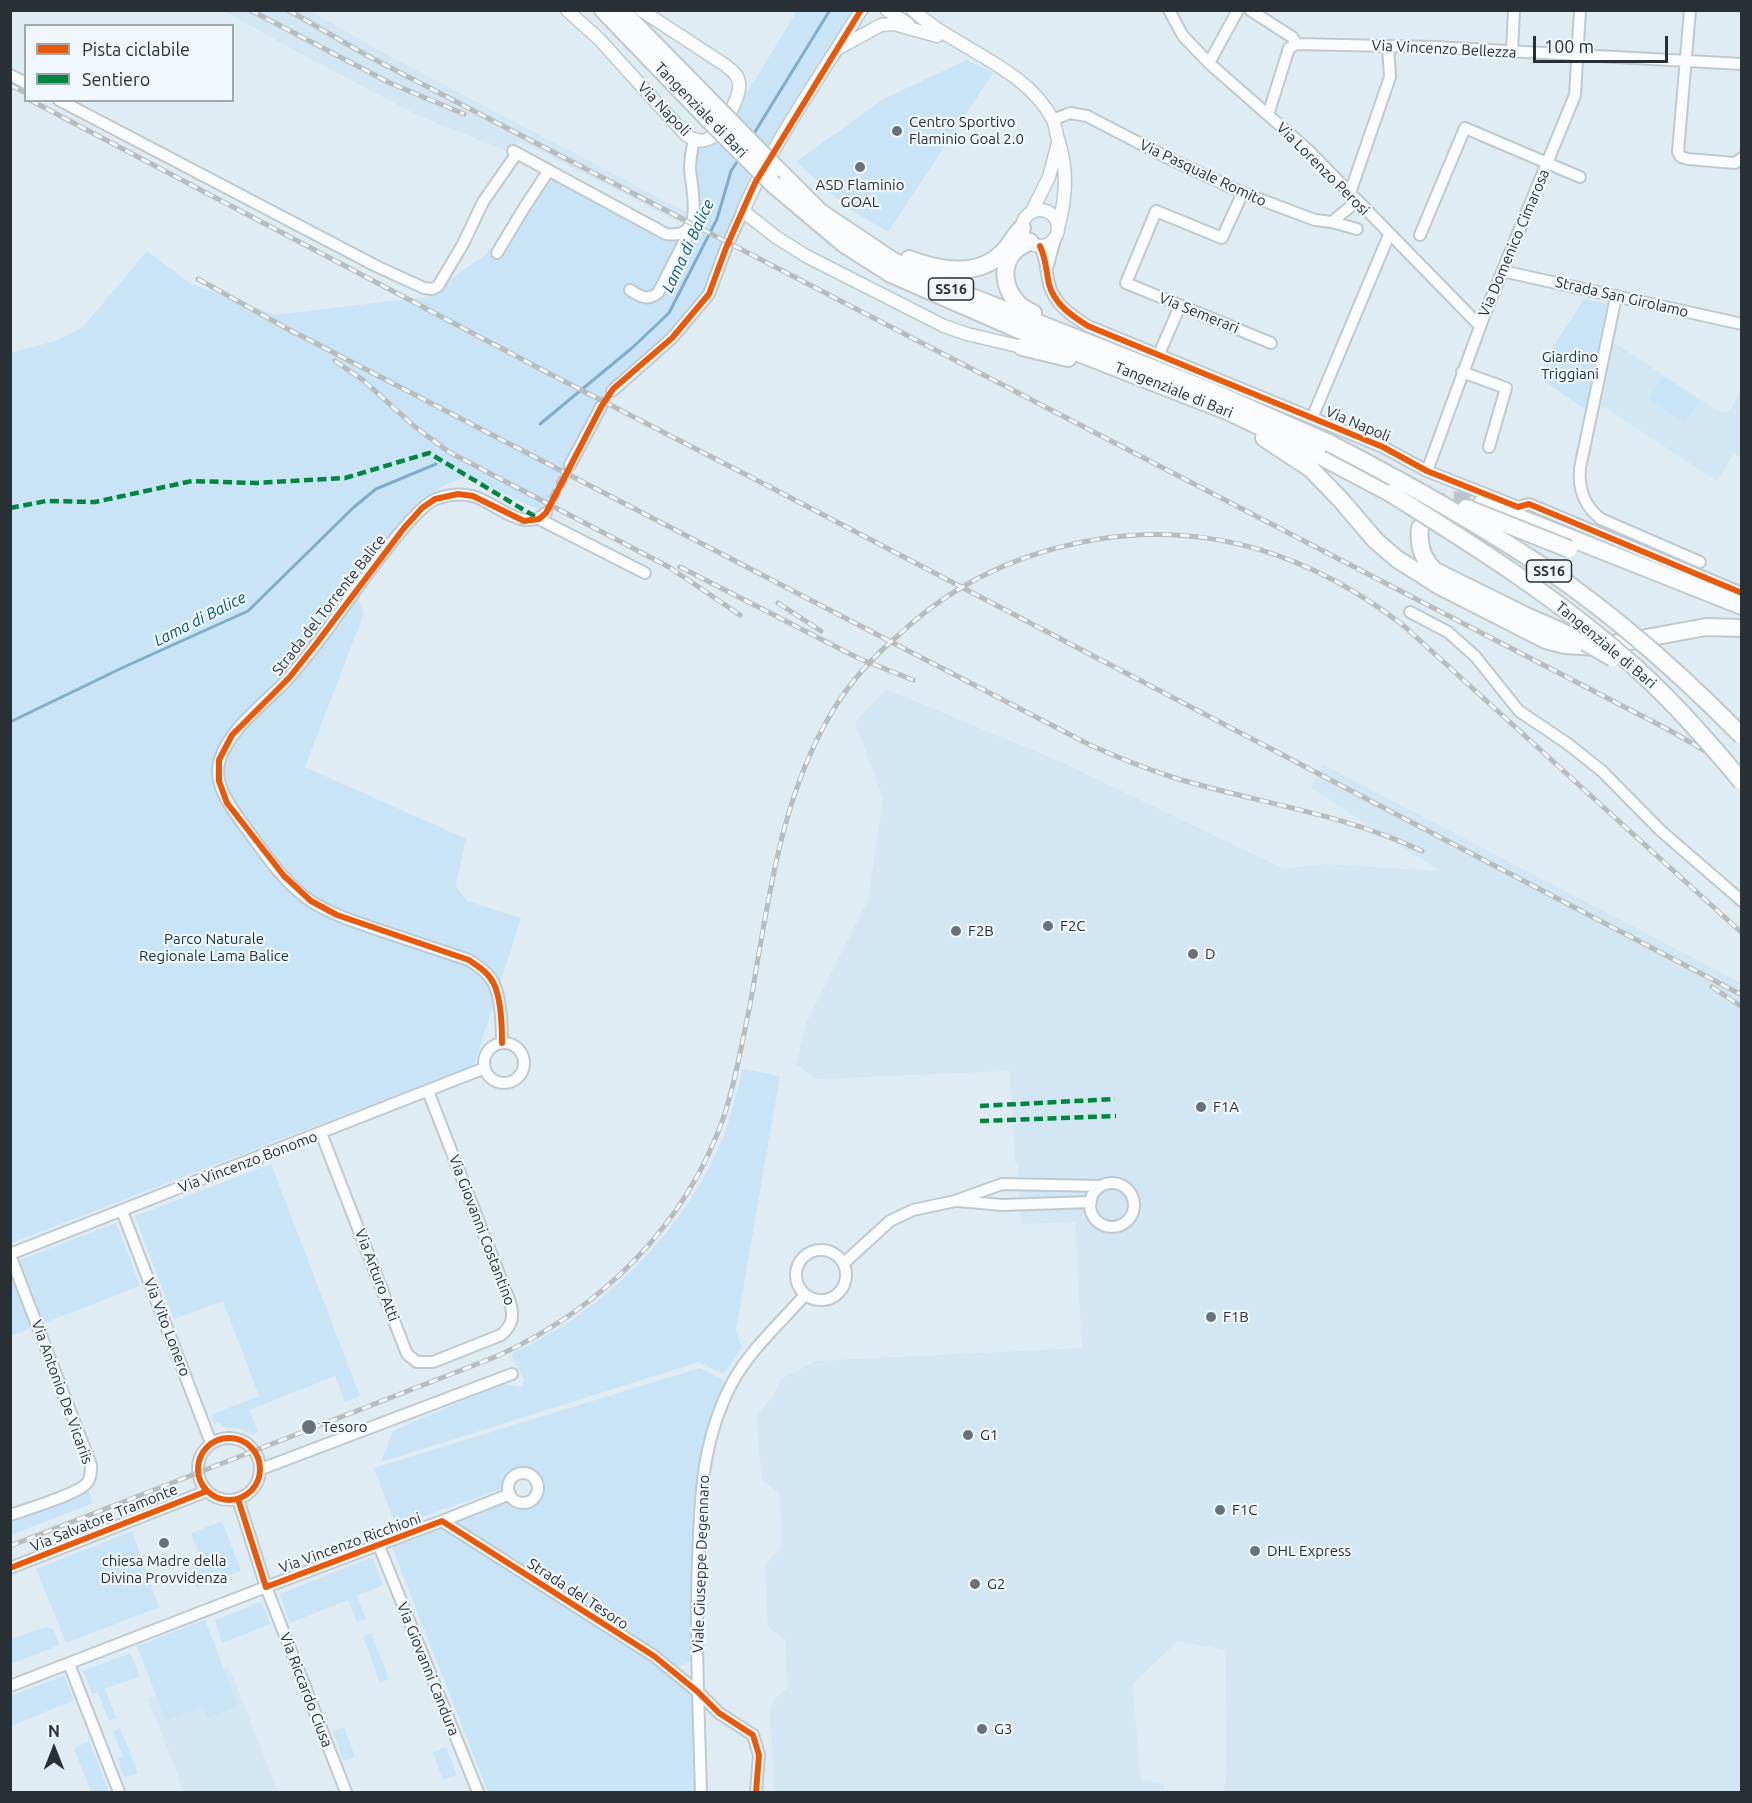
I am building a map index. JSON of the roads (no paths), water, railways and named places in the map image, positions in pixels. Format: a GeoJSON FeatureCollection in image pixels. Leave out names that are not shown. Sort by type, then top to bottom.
{"type":"FeatureCollection","features":[{"type":"Feature","properties":{"kind":"highway","name":"Tangenziale di Bari"},"geometry":{"type":"LineString","coordinates":[[603,10],[715,116],[776,168],[820,212],[893,261],[938,283],[1155,361],[1213,392],[1329,443],[1398,479],[1513,546],[1561,580],[1678,673],[1742,736]]}},
{"type":"Feature","properties":{"kind":"highway","name":"Tangenziale di Bari"},"geometry":{"type":"LineString","coordinates":[[621,10],[774,185],[825,229],[865,259],[914,285],[1017,329],[1227,411],[1301,446],[1390,493],[1545,594],[1587,626],[1669,699],[1742,782]]}},
{"type":"Feature","properties":{"kind":"highway"},"geometry":{"type":"LineString","coordinates":[[839,225],[874,239],[925,265],[949,269],[981,266],[1030,239]]}},
{"type":"Feature","properties":{"kind":"highway"},"geometry":{"type":"LineString","coordinates":[[1030,239],[1013,251],[1008,260],[1006,281],[1013,300],[1022,309],[1155,361]]}},
{"type":"Feature","properties":{"kind":"highway"},"geometry":{"type":"LineString","coordinates":[[1022,347],[1066,358],[1118,377],[1170,388]]}},
{"type":"Feature","properties":{"kind":"highway"},"geometry":{"type":"LineString","coordinates":[[1227,411],[1242,426],[1311,469],[1341,499],[1376,541],[1406,566],[1438,585],[1546,640],[1565,645],[1598,647],[1706,627],[1742,628]]}},
{"type":"Feature","properties":{"kind":"highway"},"geometry":{"type":"LineString","coordinates":[[1329,443],[1482,515],[1742,616]]}},
{"type":"Feature","properties":{"kind":"highway"},"geometry":{"type":"LineString","coordinates":[[1482,503],[1742,606]]}},
{"type":"Feature","properties":{"kind":"highway"},"geometry":{"type":"LineString","coordinates":[[1420,528],[1419,546],[1435,571],[1585,642],[1609,656],[1669,699]]}},
{"type":"Feature","properties":{"kind":"street","name":"Via Napoli"},"geometry":{"type":"LineString","coordinates":[[567,10],[599,39],[686,135],[694,140],[702,141],[710,138],[722,126],[738,92],[739,83],[736,74],[641,10]]}},
{"type":"Feature","properties":{"kind":"street"},"geometry":{"type":"LineString","coordinates":[[612,391],[672,338],[709,294],[726,248],[755,183],[861,10]]}},
{"type":"Feature","properties":{"kind":"street"},"geometry":{"type":"LineString","coordinates":[[887,10],[916,29]]}},
{"type":"Feature","properties":{"kind":"street"},"geometry":{"type":"LineString","coordinates":[[913,10],[953,41],[1014,76],[1030,91],[1053,120],[1063,154],[1066,175],[1064,205],[1047,268]]}},
{"type":"Feature","properties":{"kind":"street","name":"Via Lorenzo Perosi"},"geometry":{"type":"LineString","coordinates":[[1169,10],[1183,36],[1209,63],[1309,151],[1479,326]]}},
{"type":"Feature","properties":{"kind":"street"},"geometry":{"type":"LineString","coordinates":[[1209,63],[1238,10]]}},
{"type":"Feature","properties":{"kind":"street"},"geometry":{"type":"LineString","coordinates":[[1250,10],[1292,37],[1297,44],[1289,48],[1268,115]]}},
{"type":"Feature","properties":{"kind":"street"},"geometry":{"type":"LineString","coordinates":[[1512,52],[1514,10]]}},
{"type":"Feature","properties":{"kind":"street","name":"Via Domenico Cimarosa"},"geometry":{"type":"LineString","coordinates":[[1426,471],[1479,326],[1575,95],[1580,10]]}},
{"type":"Feature","properties":{"kind":"street"},"geometry":{"type":"LineString","coordinates":[[1690,10],[1678,152],[1681,157],[1735,163],[1742,158]]}},
{"type":"Feature","properties":{"kind":"street"},"geometry":{"type":"LineString","coordinates":[[838,48],[881,25],[894,24],[953,41]]}},
{"type":"Feature","properties":{"kind":"street","name":"Via Vincenzo Bellezza"},"geometry":{"type":"LineString","coordinates":[[1297,44],[1388,46],[1742,64]]}},
{"type":"Feature","properties":{"kind":"street"},"geometry":{"type":"LineString","coordinates":[[1332,222],[1353,197],[1390,76],[1388,46]]}},
{"type":"Feature","properties":{"kind":"street"},"geometry":{"type":"LineString","coordinates":[[10,75],[24,82]]}},
{"type":"Feature","properties":{"kind":"street"},"geometry":{"type":"LineString","coordinates":[[63,102],[376,266],[424,288],[432,289],[438,286],[463,244],[483,202],[515,152],[666,234],[675,235],[689,227],[695,209],[690,168],[694,140]]}},
{"type":"Feature","properties":{"kind":"street","name":"Via Pasquale Romito"},"geometry":{"type":"LineString","coordinates":[[1053,120],[1070,113],[1087,116],[1168,158],[1243,193],[1324,223],[1332,222],[1357,229]]}},
{"type":"Feature","properties":{"kind":"street"},"geometry":{"type":"LineString","coordinates":[[1420,235],[1465,128],[1580,177]]}},
{"type":"Feature","properties":{"kind":"street"},"geometry":{"type":"LineString","coordinates":[[1031,213],[1049,177],[1059,142]]}},
{"type":"Feature","properties":{"kind":"street"},"geometry":{"type":"LineString","coordinates":[[497,253],[549,170]]}},
{"type":"Feature","properties":{"kind":"street","name":"Via Semerari"},"geometry":{"type":"LineString","coordinates":[[1239,201],[1222,238],[1156,211],[1126,283],[1271,343]]}},
{"type":"Feature","properties":{"kind":"street"},"geometry":{"type":"LineString","coordinates":[[1041,210],[1051,214],[1055,218],[1057,234],[1045,245],[1030,239],[1026,217],[1041,210]]}},
{"type":"Feature","properties":{"kind":"street"},"geometry":{"type":"LineString","coordinates":[[743,211],[776,237],[806,255],[944,327],[1022,347]]}},
{"type":"Feature","properties":{"kind":"street"},"geometry":{"type":"LineString","coordinates":[[630,290],[643,298],[651,298],[658,293],[686,238],[683,232]]}},
{"type":"Feature","properties":{"kind":"street"},"geometry":{"type":"LineString","coordinates":[[1312,418],[1389,235]]}},
{"type":"Feature","properties":{"kind":"street","name":"Via Napoli"},"geometry":{"type":"LineString","coordinates":[[1030,239],[1044,256],[1049,286],[1058,301],[1071,315],[1155,361],[1312,418],[1383,447],[1426,471],[1518,507],[1529,504],[1742,593]]}},
{"type":"Feature","properties":{"kind":"street","name":"Strada San Girolamo"},"geometry":{"type":"LineString","coordinates":[[1503,271],[1742,324]]}},
{"type":"Feature","properties":{"kind":"street"},"geometry":{"type":"LineString","coordinates":[[1616,297],[1580,468],[1580,489],[1592,512],[1601,519],[1700,562]]}},
{"type":"Feature","properties":{"kind":"street"},"geometry":{"type":"LineString","coordinates":[[1155,361],[1180,306]]}},
{"type":"Feature","properties":{"kind":"street"},"geometry":{"type":"LineString","coordinates":[[1462,372],[1506,388],[1489,447]]}},
{"type":"Feature","properties":{"kind":"street"},"geometry":{"type":"LineString","coordinates":[[570,465],[601,407]]}},
{"type":"Feature","properties":{"kind":"street","name":"Strada del Torrente Balice"},"geometry":{"type":"LineString","coordinates":[[502,1043],[502,1022],[494,984],[483,970],[469,960],[337,915],[311,902],[284,876],[228,802],[219,781],[219,760],[232,735],[288,678],[404,528],[422,508],[435,499],[458,494],[473,496],[524,521],[542,516],[645,573]]}},
{"type":"Feature","properties":{"kind":"street"},"geometry":{"type":"LineString","coordinates":[[1410,612],[1448,632],[1475,656],[1519,711],[1568,744],[1602,771],[1660,830],[1742,901]]}},
{"type":"Feature","properties":{"kind":"street"},"geometry":{"type":"LineString","coordinates":[[502,1043],[516,1046],[524,1057],[523,1071],[513,1081],[493,1080],[485,1068],[484,1063],[488,1052],[492,1047],[502,1043]]}},
{"type":"Feature","properties":{"kind":"street","name":"Via Vincenzo Bonomo"},"geometry":{"type":"LineString","coordinates":[[10,1255],[485,1068]]}},
{"type":"Feature","properties":{"kind":"street","name":"Via Giovanni Costantino"},"geometry":{"type":"LineString","coordinates":[[428,1091],[513,1310],[513,1319],[507,1330],[501,1335],[470,1347]]}},
{"type":"Feature","properties":{"kind":"street","name":"Via Arturo Atti"},"geometry":{"type":"LineString","coordinates":[[321,1133],[407,1354],[417,1362],[425,1363],[470,1347]]}},
{"type":"Feature","properties":{"kind":"street"},"geometry":{"type":"LineString","coordinates":[[844,1263],[890,1221],[913,1210],[955,1201],[1002,1184],[1101,1186],[1113,1183],[1126,1187],[1134,1200],[1134,1207],[1131,1216],[1121,1224],[1109,1226],[1103,1224],[1092,1213],[1092,1195],[1101,1186]]}},
{"type":"Feature","properties":{"kind":"street"},"geometry":{"type":"LineString","coordinates":[[955,1201],[1002,1205],[1091,1202]]}},
{"type":"Feature","properties":{"kind":"street","name":"Via Vito Lonero"},"geometry":{"type":"LineString","coordinates":[[122,1211],[211,1443]]}},
{"type":"Feature","properties":{"kind":"street"},"geometry":{"type":"LineString","coordinates":[[824,1250],[832,1252],[844,1263],[847,1277],[842,1290],[832,1299],[818,1301],[805,1295],[800,1289],[795,1274],[801,1259],[807,1254],[824,1250]]}},
{"type":"Feature","properties":{"kind":"street","name":"Via Antonio De Vicariis"},"geometry":{"type":"LineString","coordinates":[[10,1255],[91,1465],[89,1480],[84,1486],[10,1515]]}},
{"type":"Feature","properties":{"kind":"street","name":"Viale Giuseppe Degennaro"},"geometry":{"type":"LineString","coordinates":[[701,1792],[697,1590],[702,1473],[713,1430],[732,1383],[747,1360],[805,1295]]}},
{"type":"Feature","properties":{"kind":"street"},"geometry":{"type":"LineString","coordinates":[[261,1469],[512,1374]]}},
{"type":"Feature","properties":{"kind":"street"},"geometry":{"type":"LineString","coordinates":[[221,1439],[240,1440],[255,1451],[261,1469],[254,1488],[247,1495],[238,1499],[221,1499],[207,1491],[198,1474],[201,1457],[211,1443],[221,1439]]}},
{"type":"Feature","properties":{"kind":"street","name":"Via Salvatore Tramonte"},"geometry":{"type":"LineString","coordinates":[[10,1568],[207,1491]]}},
{"type":"Feature","properties":{"kind":"street","name":"Via Vincenzo Ricchioni"},"geometry":{"type":"LineString","coordinates":[[10,1686],[510,1494]]}},
{"type":"Feature","properties":{"kind":"street","name":"Via Riccardo Ciusa"},"geometry":{"type":"LineString","coordinates":[[238,1499],[266,1587],[346,1792]]}},
{"type":"Feature","properties":{"kind":"street","name":"Strada del Tesoro"},"geometry":{"type":"LineString","coordinates":[[442,1521],[654,1656],[698,1692],[719,1713],[753,1735],[759,1755],[756,1792]]}},
{"type":"Feature","properties":{"kind":"street","name":"Via Giovanni Candura"},"geometry":{"type":"LineString","coordinates":[[379,1546],[478,1792]]}},
{"type":"Feature","properties":{"kind":"street"},"geometry":{"type":"LineString","coordinates":[[69,1664],[119,1792]]}},
{"type":"Feature","properties":{"kind":"waterway","name":"Lama di Balice"},"geometry":{"type":"LineString","coordinates":[[753,135],[830,10]]}},
{"type":"Feature","properties":{"kind":"waterway","name":"Lama di Balice"},"geometry":{"type":"LineString","coordinates":[[540,424],[632,348],[669,313],[717,219],[731,171],[739,159]]}},
{"type":"Feature","properties":{"kind":"waterway","name":"Lama di Balice"},"geometry":{"type":"LineString","coordinates":[[10,722],[248,611],[354,507],[376,489],[436,464]]}},
{"type":"Feature","properties":{"kind":"tunnel"},"geometry":{"type":"LineString","coordinates":[[601,407],[612,391]]}},
{"type":"Feature","properties":{"kind":"tunnel"},"geometry":{"type":"LineString","coordinates":[[546,513],[570,465]]}},
{"type":"Feature","properties":{"kind":"tunnel"},"geometry":{"type":"LineString","coordinates":[[1420,528],[1424,517],[1436,504],[1452,499],[1482,503]]}},
{"type":"Feature","properties":{"kind":"railway"},"geometry":{"type":"LineString","coordinates":[[250,10],[390,83],[464,114]]}},
{"type":"Feature","properties":{"kind":"railway"},"geometry":{"type":"LineString","coordinates":[[288,10],[366,55],[1669,730],[1742,772]]}},
{"type":"Feature","properties":{"kind":"railway"},"geometry":{"type":"LineString","coordinates":[[10,85],[24,92]]}},
{"type":"Feature","properties":{"kind":"railway"},"geometry":{"type":"LineString","coordinates":[[34,102],[554,376],[1742,995]]}},
{"type":"Feature","properties":{"kind":"railway"},"geometry":{"type":"LineString","coordinates":[[198,279],[295,333]]}},
{"type":"Feature","properties":{"kind":"railway"},"geometry":{"type":"LineString","coordinates":[[290,330],[1090,745],[1172,777],[1361,827],[1422,851]]}},
{"type":"Feature","properties":{"kind":"railway"},"geometry":{"type":"LineString","coordinates":[[335,361],[363,380],[414,426],[449,452],[669,567],[740,615]]}},
{"type":"Feature","properties":{"kind":"railway"},"geometry":{"type":"LineString","coordinates":[[10,1546],[495,1357],[533,1338],[570,1315],[604,1289],[635,1260],[663,1228],[687,1193],[708,1156],[724,1116],[750,1005],[778,854],[799,781],[832,712],[873,659],[923,614],[969,583],[1019,560],[1045,551],[1099,539],[1141,535],[1182,535],[1222,540],[1260,550],[1298,563],[1335,581],[1404,626],[1742,933]]}},
{"type":"Feature","properties":{"kind":"railway"},"geometry":{"type":"LineString","coordinates":[[680,567],[858,658],[913,680]]}},
{"type":"Feature","properties":{"kind":"railway"},"geometry":{"type":"LineString","coordinates":[[778,603],[821,631]]}},
{"type":"Feature","properties":{"kind":"railway"},"geometry":{"type":"LineString","coordinates":[[1712,987],[1742,1007]]}},
{"type":"Feature","properties":{"kind":"place","name":"Centro Sportivo Flaminio Goal 2.0"},"geometry":{"type":"Point","coordinates":[897,131]}},
{"type":"Feature","properties":{"kind":"place","name":"ASD Flaminio GOAL"},"geometry":{"type":"Point","coordinates":[860,167]}},
{"type":"Feature","properties":{"kind":"place","name":"F2C"},"geometry":{"type":"Point","coordinates":[1048,926]}},
{"type":"Feature","properties":{"kind":"place","name":"F2B"},"geometry":{"type":"Point","coordinates":[956,931]}},
{"type":"Feature","properties":{"kind":"place","name":"D"},"geometry":{"type":"Point","coordinates":[1193,954]}},
{"type":"Feature","properties":{"kind":"place","name":"F1A"},"geometry":{"type":"Point","coordinates":[1201,1107]}},
{"type":"Feature","properties":{"kind":"place","name":"F1B"},"geometry":{"type":"Point","coordinates":[1211,1317]}},
{"type":"Feature","properties":{"kind":"place","name":"Tesoro"},"geometry":{"type":"Point","coordinates":[309,1427]}},
{"type":"Feature","properties":{"kind":"place","name":"G1"},"geometry":{"type":"Point","coordinates":[968,1435]}},
{"type":"Feature","properties":{"kind":"place","name":"F1C"},"geometry":{"type":"Point","coordinates":[1220,1510]}},
{"type":"Feature","properties":{"kind":"place","name":"chiesa Madre della Divina Provvidenza"},"geometry":{"type":"Point","coordinates":[164,1543]}},
{"type":"Feature","properties":{"kind":"place","name":"DHL Express"},"geometry":{"type":"Point","coordinates":[1255,1551]}},
{"type":"Feature","properties":{"kind":"place","name":"G2"},"geometry":{"type":"Point","coordinates":[975,1584]}},
{"type":"Feature","properties":{"kind":"place","name":"G3"},"geometry":{"type":"Point","coordinates":[982,1729]}},
{"type":"Feature","properties":{"kind":"park label","name":"Giardino Triggiani"},"geometry":{"type":"Point","coordinates":[1570,366]}},
{"type":"Feature","properties":{"kind":"park label","name":"Parco Naturale Regionale Lama Balice"},"geometry":{"type":"Point","coordinates":[214,948]}}]}
